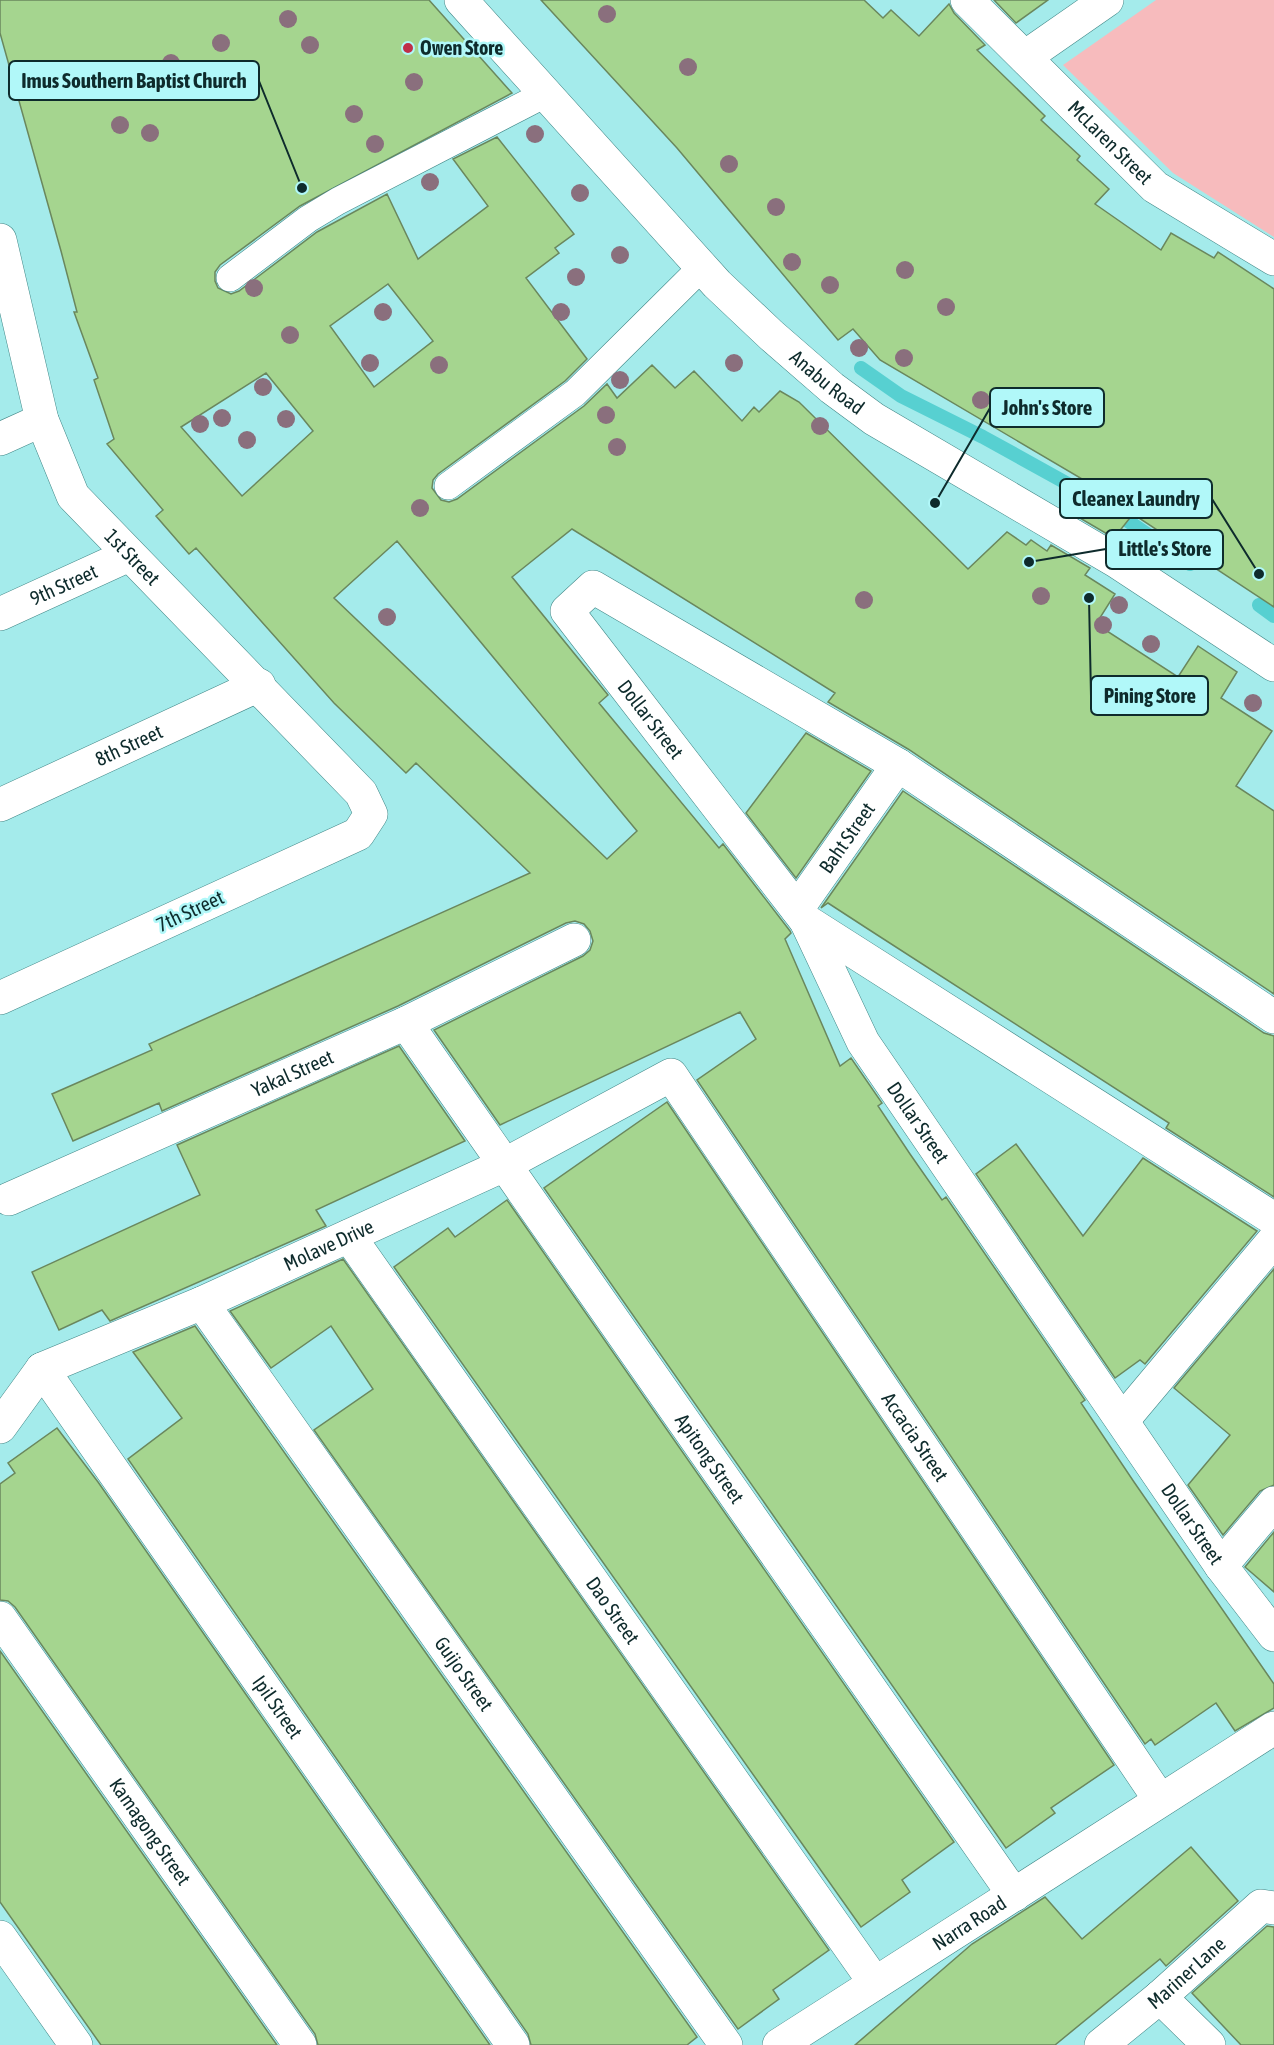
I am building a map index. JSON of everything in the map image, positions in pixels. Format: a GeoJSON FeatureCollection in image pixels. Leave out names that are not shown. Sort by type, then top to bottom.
{"type":"FeatureCollection","features":[{"type":"Feature","properties":{"kind":"street","name":"Anabu Road"},"geometry":{"type":"LineString","coordinates":[[461,0],[702,267],[771,336],[871,416],[1116,561],[1274,665]]}},
{"type":"Feature","properties":{"kind":"street","name":"McLaren Street"},"geometry":{"type":"LineString","coordinates":[[967,0],[1155,187],[1274,259]]}},
{"type":"Feature","properties":{"kind":"street"},"geometry":{"type":"LineString","coordinates":[[1025,57],[1107,0]]}},
{"type":"Feature","properties":{"kind":"street","name":"1st Street"},"geometry":{"type":"LineString","coordinates":[[1,246],[42,420],[73,496],[259,685],[361,793],[371,814]]}},
{"type":"Feature","properties":{"kind":"street"},"geometry":{"type":"LineString","coordinates":[[0,439],[42,420]]}},
{"type":"Feature","properties":{"kind":"street","name":"9th Street"},"geometry":{"type":"LineString","coordinates":[[0,614],[129,555]]}},
{"type":"Feature","properties":{"kind":"street","name":"Dollar Street"},"geometry":{"type":"LineString","coordinates":[[898,765],[593,588],[567,611],[802,915],[863,1042],[1221,1566],[1274,1635]]}},
{"type":"Feature","properties":{"kind":"street","name":"8th Street"},"geometry":{"type":"LineString","coordinates":[[0,805],[259,685]]}},
{"type":"Feature","properties":{"kind":"street"},"geometry":{"type":"LineString","coordinates":[[898,765],[1274,1017]]}},
{"type":"Feature","properties":{"kind":"street","name":"Baht Street"},"geometry":{"type":"LineString","coordinates":[[802,915],[898,765]]}},
{"type":"Feature","properties":{"kind":"street","name":"7th Street"},"geometry":{"type":"LineString","coordinates":[[0,998],[358,834],[371,814]]}},
{"type":"Feature","properties":{"kind":"street"},"geometry":{"type":"LineString","coordinates":[[802,915],[1274,1219]]}},
{"type":"Feature","properties":{"kind":"street","name":"Yakal Street"},"geometry":{"type":"LineString","coordinates":[[9,1198],[406,1023],[574,940]]}},
{"type":"Feature","properties":{"kind":"street","name":"Apitong Street"},"geometry":{"type":"LineString","coordinates":[[406,1023],[1014,1895]]}},
{"type":"Feature","properties":{"kind":"street","name":"Molave Drive"},"geometry":{"type":"LineString","coordinates":[[42,1369],[202,1303],[504,1165],[671,1075]]}},
{"type":"Feature","properties":{"kind":"street","name":"Accacia Street"},"geometry":{"type":"LineString","coordinates":[[671,1075],[1160,1800]]}},
{"type":"Feature","properties":{"kind":"street","name":"Dao Street"},"geometry":{"type":"LineString","coordinates":[[349,1236],[875,1983]]}},
{"type":"Feature","properties":{"kind":"street"},"geometry":{"type":"LineString","coordinates":[[1123,1420],[1274,1240]]}},
{"type":"Feature","properties":{"kind":"street","name":"Guijo Street"},"geometry":{"type":"LineString","coordinates":[[202,1303],[726,2045]]}},
{"type":"Feature","properties":{"kind":"street"},"geometry":{"type":"LineString","coordinates":[[0,1426],[42,1369]]}},
{"type":"Feature","properties":{"kind":"street","name":"Ipil Street"},"geometry":{"type":"LineString","coordinates":[[42,1369],[513,2045]]}},
{"type":"Feature","properties":{"kind":"street"},"geometry":{"type":"LineString","coordinates":[[1221,1566],[1274,1503]]}},
{"type":"Feature","properties":{"kind":"street","name":"Kamagong Street"},"geometry":{"type":"LineString","coordinates":[[0,1618],[300,2045]]}},
{"type":"Feature","properties":{"kind":"street","name":"Narra Road"},"geometry":{"type":"LineString","coordinates":[[779,2045],[1274,1728]]}},
{"type":"Feature","properties":{"kind":"street","name":"Mariner Lane"},"geometry":{"type":"LineString","coordinates":[[1101,2045],[1160,1997],[1261,1906],[1274,1908]]}},
{"type":"Feature","properties":{"kind":"street"},"geometry":{"type":"LineString","coordinates":[[0,1937],[76,2045]]}},
{"type":"Feature","properties":{"kind":"street"},"geometry":{"type":"LineString","coordinates":[[1160,1997],[1209,2045]]}},
{"type":"Feature","properties":{"kind":"lane"},"geometry":{"type":"LineString","coordinates":[[230,278],[308,219],[338,201],[547,93]]}},
{"type":"Feature","properties":{"kind":"lane"},"geometry":{"type":"LineString","coordinates":[[448,486],[575,393],[702,267]]}},
{"type":"Feature","properties":{"kind":"shaded area"},"geometry":{"type":"Polygon","coordinates":[[[1156,0],[1274,0],[1274,237],[1173,173],[1063,65],[1156,0]]]}},
{"type":"Feature","properties":{"kind":"building"},"geometry":{"type":"Polygon","coordinates":[[[0,0],[429,0],[512,93],[300,206],[220,265],[215,272],[215,281],[218,288],[231,294],[239,291],[317,232],[387,194],[418,259],[488,206],[453,159],[497,137],[574,234],[555,248],[559,253],[526,278],[587,359],[565,381],[438,474],[433,480],[432,488],[441,500],[449,502],[457,499],[584,406],[607,384],[617,398],[652,365],[675,388],[694,371],[742,421],[754,407],[759,412],[780,391],[799,402],[968,569],[1007,532],[1026,545],[1031,540],[1047,551],[1051,545],[1090,568],[1085,575],[1115,594],[1096,624],[1178,677],[1198,646],[1237,672],[1221,698],[1272,731],[1236,786],[1274,811],[1274,994],[908,749],[828,702],[835,693],[572,529],[512,577],[608,695],[599,703],[719,848],[723,844],[790,931],[791,933],[785,939],[840,1066],[851,1058],[882,1103],[878,1106],[910,1154],[942,1200],[946,1197],[1085,1400],[1081,1403],[1274,1684],[1274,1708],[1235,1731],[1216,1703],[1155,1745],[1151,1739],[1145,1744],[697,1080],[756,1039],[740,1012],[500,1125],[434,1030],[583,956],[590,950],[593,941],[590,931],[584,924],[575,921],[566,923],[398,1006],[162,1111],[159,1103],[73,1141],[52,1094],[152,1050],[149,1044],[530,873],[416,763],[406,773],[334,703],[196,548],[189,554],[156,516],[163,510],[107,444],[114,439],[94,380],[98,378],[74,312],[77,312],[61,251],[0,33],[0,0]],[[388,284],[330,326],[374,387],[433,341],[388,284]],[[266,373],[181,427],[242,496],[313,431],[266,373]],[[397,541],[334,598],[607,859],[637,831],[397,541]]]}},
{"type":"Feature","properties":{"kind":"building"},"geometry":{"type":"Polygon","coordinates":[[[541,0],[864,0],[883,18],[891,10],[919,36],[949,4],[954,13],[985,45],[977,50],[1045,116],[1041,120],[1080,156],[1077,160],[1109,189],[1095,204],[1161,250],[1171,233],[1214,258],[1218,252],[1274,289],[1274,607],[1133,514],[1114,538],[1073,514],[1094,486],[880,360],[853,329],[838,340],[677,148],[541,0]]]}},
{"type":"Feature","properties":{"kind":"building"},"geometry":{"type":"Polygon","coordinates":[[[994,0],[1048,0],[1016,23],[994,0]]]}},
{"type":"Feature","properties":{"kind":"building"},"geometry":{"type":"Polygon","coordinates":[[[806,733],[871,771],[796,878],[746,813],[806,733]]]}},
{"type":"Feature","properties":{"kind":"building"},"geometry":{"type":"Polygon","coordinates":[[[903,791],[1264,1033],[1274,1036],[1274,1197],[1166,1128],[1169,1123],[828,903],[821,908],[903,791]]]}},
{"type":"Feature","properties":{"kind":"building"},"geometry":{"type":"Polygon","coordinates":[[[399,1046],[465,1141],[316,1210],[326,1226],[110,1321],[102,1310],[59,1330],[32,1272],[200,1195],[177,1145],[399,1046]]]}},
{"type":"Feature","properties":{"kind":"building"},"geometry":{"type":"Polygon","coordinates":[[[667,1102],[1114,1765],[1051,1808],[1055,1813],[1006,1848],[544,1188],[667,1102]]]}},
{"type":"Feature","properties":{"kind":"building"},"geometry":{"type":"Polygon","coordinates":[[[1016,1144],[1083,1236],[1143,1158],[1257,1231],[1145,1364],[1140,1360],[1115,1378],[976,1174],[1016,1144]]]}},
{"type":"Feature","properties":{"kind":"building"},"geometry":{"type":"Polygon","coordinates":[[[507,1200],[954,1842],[902,1880],[910,1892],[861,1927],[394,1267],[448,1228],[455,1237],[507,1200]]]}},
{"type":"Feature","properties":{"kind":"building"},"geometry":{"type":"Polygon","coordinates":[[[343,1259],[829,1950],[773,1990],[779,1999],[738,2029],[314,1430],[373,1389],[331,1326],[271,1368],[230,1311],[343,1259]]]}},
{"type":"Feature","properties":{"kind":"building"},"geometry":{"type":"Polygon","coordinates":[[[1274,1269],[1274,1485],[1260,1491],[1223,1535],[1188,1485],[1230,1435],[1174,1388],[1274,1269]]]}},
{"type":"Feature","properties":{"kind":"building"},"geometry":{"type":"Polygon","coordinates":[[[195,1326],[697,2037],[687,2045],[531,2045],[528,2034],[128,1459],[182,1418],[133,1352],[195,1326]]]}},
{"type":"Feature","properties":{"kind":"building"},"geometry":{"type":"Polygon","coordinates":[[[57,1428],[98,1482],[490,2045],[318,2045],[315,2034],[15,1607],[8,1601],[0,1600],[0,1484],[15,1473],[8,1463],[57,1428]]]}},
{"type":"Feature","properties":{"kind":"building"},"geometry":{"type":"Polygon","coordinates":[[[1274,1532],[1274,1592],[1245,1567],[1274,1532]]]}},
{"type":"Feature","properties":{"kind":"building"},"geometry":{"type":"Polygon","coordinates":[[[0,1651],[277,2045],[101,2045],[0,1902],[0,1651]]]}},
{"type":"Feature","properties":{"kind":"building"},"geometry":{"type":"Polygon","coordinates":[[[1191,1847],[1238,1901],[1166,1966],[1160,1959],[1055,2045],[855,2045],[972,1944],[1045,1897],[1082,1939],[1191,1847]]]}},
{"type":"Feature","properties":{"kind":"building"},"geometry":{"type":"Polygon","coordinates":[[[1267,1926],[1274,1927],[1274,2045],[1241,2045],[1192,1993],[1267,1926]]]}},
{"type":"Feature","properties":{"kind":"waterway"},"geometry":{"type":"LineString","coordinates":[[861,368],[901,396],[983,437],[1086,494]]}},
{"type":"Feature","properties":{"kind":"waterway"},"geometry":{"type":"LineString","coordinates":[[1128,521],[1190,564]]}},
{"type":"Feature","properties":{"kind":"waterway"},"geometry":{"type":"LineString","coordinates":[[1259,605],[1274,616]]}},
{"type":"Feature","properties":{"kind":"place","name":"Owen Store"},"geometry":{"type":"Point","coordinates":[408,48]}},
{"type":"Feature","properties":{"kind":"place","name":"Imus Southern Baptist Church"},"geometry":{"type":"Point","coordinates":[302,188]}},
{"type":"Feature","properties":{"kind":"place","name":"John's Store"},"geometry":{"type":"Point","coordinates":[935,503]}},
{"type":"Feature","properties":{"kind":"place","name":"Little's Store"},"geometry":{"type":"Point","coordinates":[1029,562]}},
{"type":"Feature","properties":{"kind":"place","name":"Cleanex Laundry"},"geometry":{"type":"Point","coordinates":[1259,574]}},
{"type":"Feature","properties":{"kind":"place","name":"Pining Store"},"geometry":{"type":"Point","coordinates":[1089,598]}}]}
